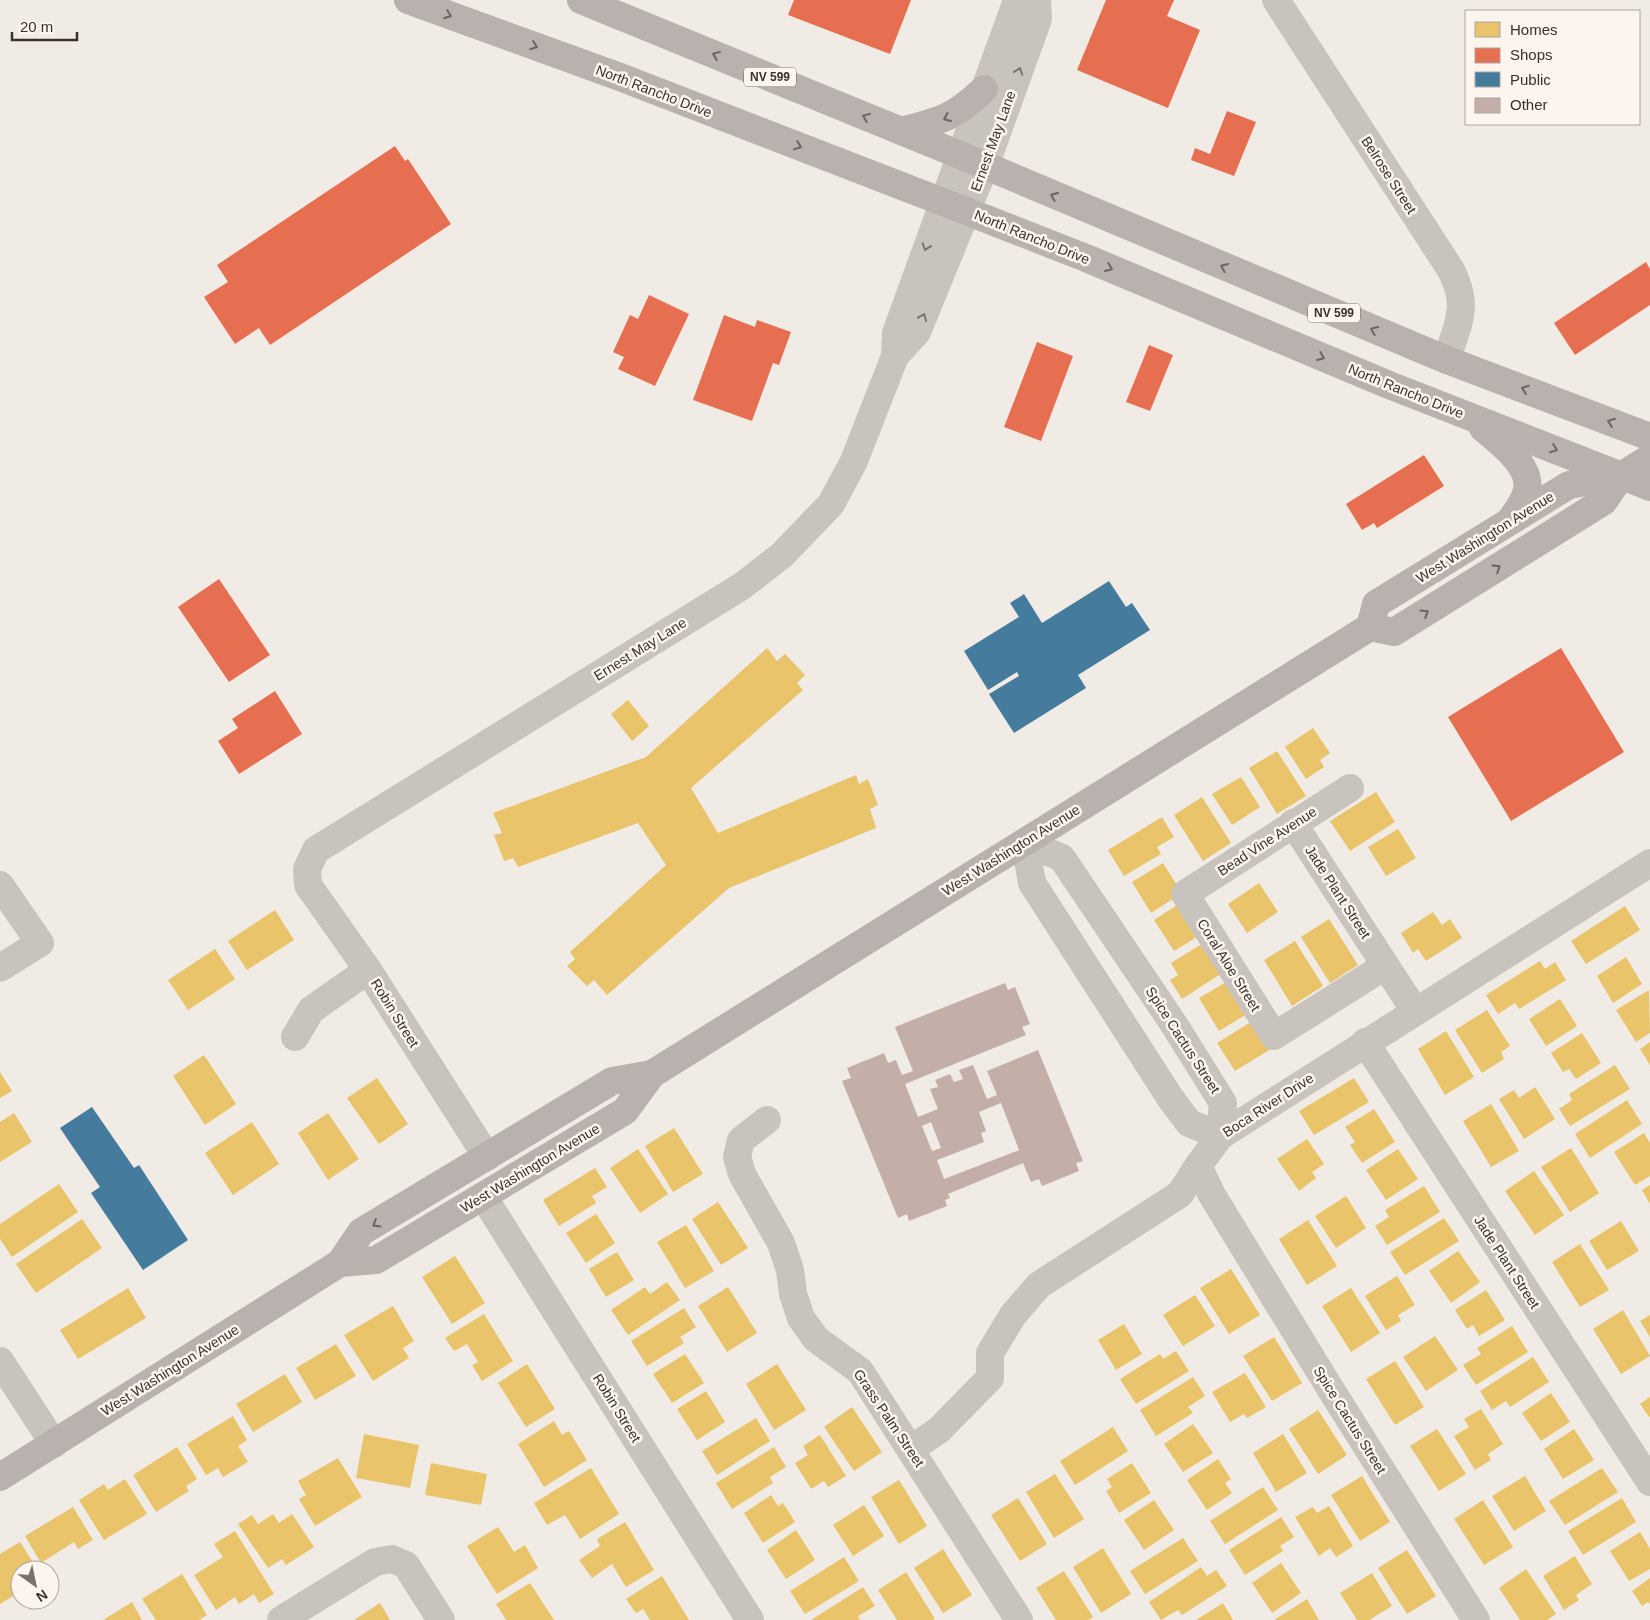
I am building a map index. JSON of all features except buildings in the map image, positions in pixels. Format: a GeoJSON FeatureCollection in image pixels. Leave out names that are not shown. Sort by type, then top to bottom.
{"type":"FeatureCollection","features":[{"type":"Feature","properties":{"kind":"main road","name":"North Rancho Drive"},"geometry":{"type":"LineString","coordinates":[[408,0],[620,77],[955,206],[1468,416],[1650,487]]}},
{"type":"Feature","properties":{"kind":"main road","name":"NV 599"},"geometry":{"type":"LineString","coordinates":[[581,0],[985,166],[1447,360],[1650,437]]}},
{"type":"Feature","properties":{"kind":"main road"},"geometry":{"type":"LineString","coordinates":[[901,132],[951,116],[964,109],[984,89]]}},
{"type":"Feature","properties":{"kind":"main road"},"geometry":{"type":"LineString","coordinates":[[1468,416],[1505,447],[1526,476],[1528,488],[1523,502],[1510,522]]}},
{"type":"Feature","properties":{"kind":"main road","name":"West Washington Avenue"},"geometry":{"type":"LineString","coordinates":[[0,1477],[340,1263],[362,1232],[612,1081],[652,1074],[1370,627],[1376,604],[1569,485],[1621,476],[1650,458]]}},
{"type":"Feature","properties":{"kind":"main road","name":"West Washington Avenue"},"geometry":{"type":"LineString","coordinates":[[1370,627],[1394,632],[1604,501],[1621,476]]}},
{"type":"Feature","properties":{"kind":"main road","name":"West Washington Avenue"},"geometry":{"type":"LineString","coordinates":[[340,1263],[376,1260],[625,1111],[652,1074]]}},
{"type":"Feature","properties":{"kind":"main road"},"geometry":{"type":"LineString","coordinates":[[483,1196],[493,1177],[501,1168],[571,1123],[612,1081]]}},
{"type":"Feature","properties":{"kind":"main road"},"geometry":{"type":"LineString","coordinates":[[376,1260],[397,1231],[475,1181],[483,1172],[487,1157]]}},
{"type":"Feature","properties":{"kind":"street","name":"Ernest May Lane"},"geometry":{"type":"LineString","coordinates":[[955,206],[960,156],[1019,0]]}},
{"type":"Feature","properties":{"kind":"street","name":"Ernest May Lane"},"geometry":{"type":"LineString","coordinates":[[307,870],[316,850],[742,586],[782,555],[831,504],[854,461],[895,356],[896,333],[955,206],[985,166],[1038,19],[1037,0]]}},
{"type":"Feature","properties":{"kind":"street","name":"Belrose Street"},"geometry":{"type":"LineString","coordinates":[[1276,0],[1451,270],[1460,288],[1463,305],[1447,360]]}},
{"type":"Feature","properties":{"kind":"street","name":"Bead Vine Avenue"},"geometry":{"type":"LineString","coordinates":[[1185,894],[1350,788]]}},
{"type":"Feature","properties":{"kind":"street","name":"Jade Plant Street"},"geometry":{"type":"LineString","coordinates":[[1293,823],[1415,1011]]}},
{"type":"Feature","properties":{"kind":"street","name":"Spice Cactus Street"},"geometry":{"type":"LineString","coordinates":[[1025,842],[1062,858],[1191,1051],[1224,1103],[1220,1136]]}},
{"type":"Feature","properties":{"kind":"street"},"geometry":{"type":"LineString","coordinates":[[1025,842],[1032,883],[1171,1099],[1188,1123],[1220,1136]]}},
{"type":"Feature","properties":{"kind":"street","name":"Boca River Drive"},"geometry":{"type":"LineString","coordinates":[[911,1449],[939,1430],[990,1378],[990,1353],[1013,1315],[1039,1284],[1180,1194],[1220,1136],[1365,1042],[1650,863]]}},
{"type":"Feature","properties":{"kind":"street","name":"Robin Street"},"geometry":{"type":"LineString","coordinates":[[307,870],[308,885],[368,970],[487,1157]]}},
{"type":"Feature","properties":{"kind":"street"},"geometry":{"type":"LineString","coordinates":[[0,885],[40,943],[0,968]]}},
{"type":"Feature","properties":{"kind":"street","name":"Coral Aloe Street"},"geometry":{"type":"LineString","coordinates":[[1185,894],[1274,1036],[1385,966]]}},
{"type":"Feature","properties":{"kind":"street"},"geometry":{"type":"LineString","coordinates":[[295,1037],[311,1010],[368,970]]}},
{"type":"Feature","properties":{"kind":"street","name":"Jade Plant Street"},"geometry":{"type":"LineString","coordinates":[[1365,1042],[1650,1482]]}},
{"type":"Feature","properties":{"kind":"street","name":"Grass Palm Street"},"geometry":{"type":"LineString","coordinates":[[767,1120],[740,1140],[737,1157],[742,1174],[781,1243],[790,1270],[793,1294],[801,1318],[816,1339],[860,1370],[1019,1620]]}},
{"type":"Feature","properties":{"kind":"street","name":"Spice Cactus Street"},"geometry":{"type":"LineString","coordinates":[[1198,1166],[1212,1195],[1328,1385],[1476,1620]]}},
{"type":"Feature","properties":{"kind":"street","name":"Robin Street"},"geometry":{"type":"LineString","coordinates":[[483,1196],[750,1620]]}},
{"type":"Feature","properties":{"kind":"street"},"geometry":{"type":"LineString","coordinates":[[0,1361],[54,1444]]}},
{"type":"Feature","properties":{"kind":"street"},"geometry":{"type":"LineString","coordinates":[[281,1620],[375,1562],[392,1559],[406,1565],[441,1620]]}}]}
